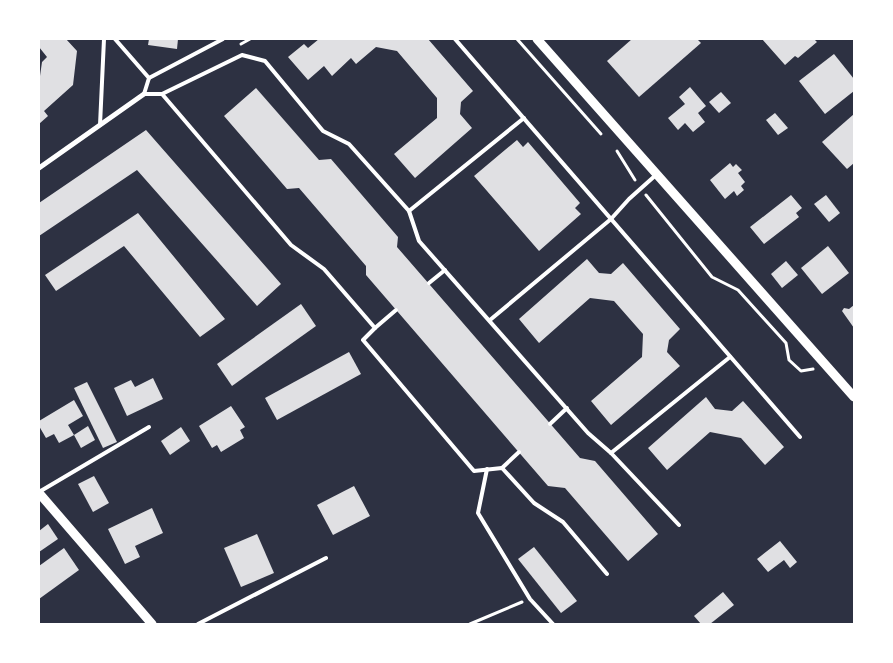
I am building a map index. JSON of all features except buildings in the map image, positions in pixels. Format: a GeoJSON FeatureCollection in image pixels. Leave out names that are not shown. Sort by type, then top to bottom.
{"type":"FeatureCollection","features":[{"type":"Feature","properties":{"kind":"street"},"geometry":{"type":"LineString","coordinates":[[537,39],[828,367],[853,392]]}},
{"type":"Feature","properties":{"kind":"street"},"geometry":{"type":"LineString","coordinates":[[39,168],[144,94]]}},
{"type":"Feature","properties":{"kind":"street"},"geometry":{"type":"LineString","coordinates":[[39,492],[152,624]]}},
{"type":"Feature","properties":{"kind":"lane"},"geometry":{"type":"LineString","coordinates":[[100,125],[104,39]]}},
{"type":"Feature","properties":{"kind":"lane"},"geometry":{"type":"LineString","coordinates":[[115,39],[149,78]]}},
{"type":"Feature","properties":{"kind":"lane"},"geometry":{"type":"LineString","coordinates":[[223,39],[149,78],[144,94],[162,94],[242,55],[265,61],[323,131],[350,144],[409,211],[419,241],[588,433],[611,453],[679,524]]}},
{"type":"Feature","properties":{"kind":"lane"},"geometry":{"type":"LineString","coordinates":[[454,39],[800,437]]}},
{"type":"Feature","properties":{"kind":"lane"},"geometry":{"type":"LineString","coordinates":[[162,94],[291,245],[324,269],[376,328]]}},
{"type":"Feature","properties":{"kind":"lane"},"geometry":{"type":"LineString","coordinates":[[409,211],[524,118]]}},
{"type":"Feature","properties":{"kind":"lane"},"geometry":{"type":"LineString","coordinates":[[490,320],[611,219],[657,174]]}},
{"type":"Feature","properties":{"kind":"lane"},"geometry":{"type":"LineString","coordinates":[[428,283],[445,270]]}},
{"type":"Feature","properties":{"kind":"lane"},"geometry":{"type":"LineString","coordinates":[[396,310],[363,340],[474,471],[502,468],[519,452]]}},
{"type":"Feature","properties":{"kind":"lane"},"geometry":{"type":"LineString","coordinates":[[611,453],[730,357]]}},
{"type":"Feature","properties":{"kind":"lane"},"geometry":{"type":"LineString","coordinates":[[550,424],[567,408]]}},
{"type":"Feature","properties":{"kind":"lane"},"geometry":{"type":"LineString","coordinates":[[39,492],[149,427]]}},
{"type":"Feature","properties":{"kind":"lane"},"geometry":{"type":"LineString","coordinates":[[502,468],[534,503],[563,522],[607,574]]}},
{"type":"Feature","properties":{"kind":"lane"},"geometry":{"type":"LineString","coordinates":[[487,469],[478,513],[530,599],[553,624]]}},
{"type":"Feature","properties":{"kind":"lane"},"geometry":{"type":"LineString","coordinates":[[198,624],[326,558]]}},
{"type":"Feature","properties":{"kind":"path"},"geometry":{"type":"LineString","coordinates":[[517,39],[606,140]]}},
{"type":"Feature","properties":{"kind":"path"},"geometry":{"type":"LineString","coordinates":[[613,147],[641,189],[712,277],[738,290],[786,343],[789,360],[801,372],[828,367]]}},
{"type":"Feature","properties":{"kind":"path"},"geometry":{"type":"LineString","coordinates":[[470,624],[530,599]]}}]}
